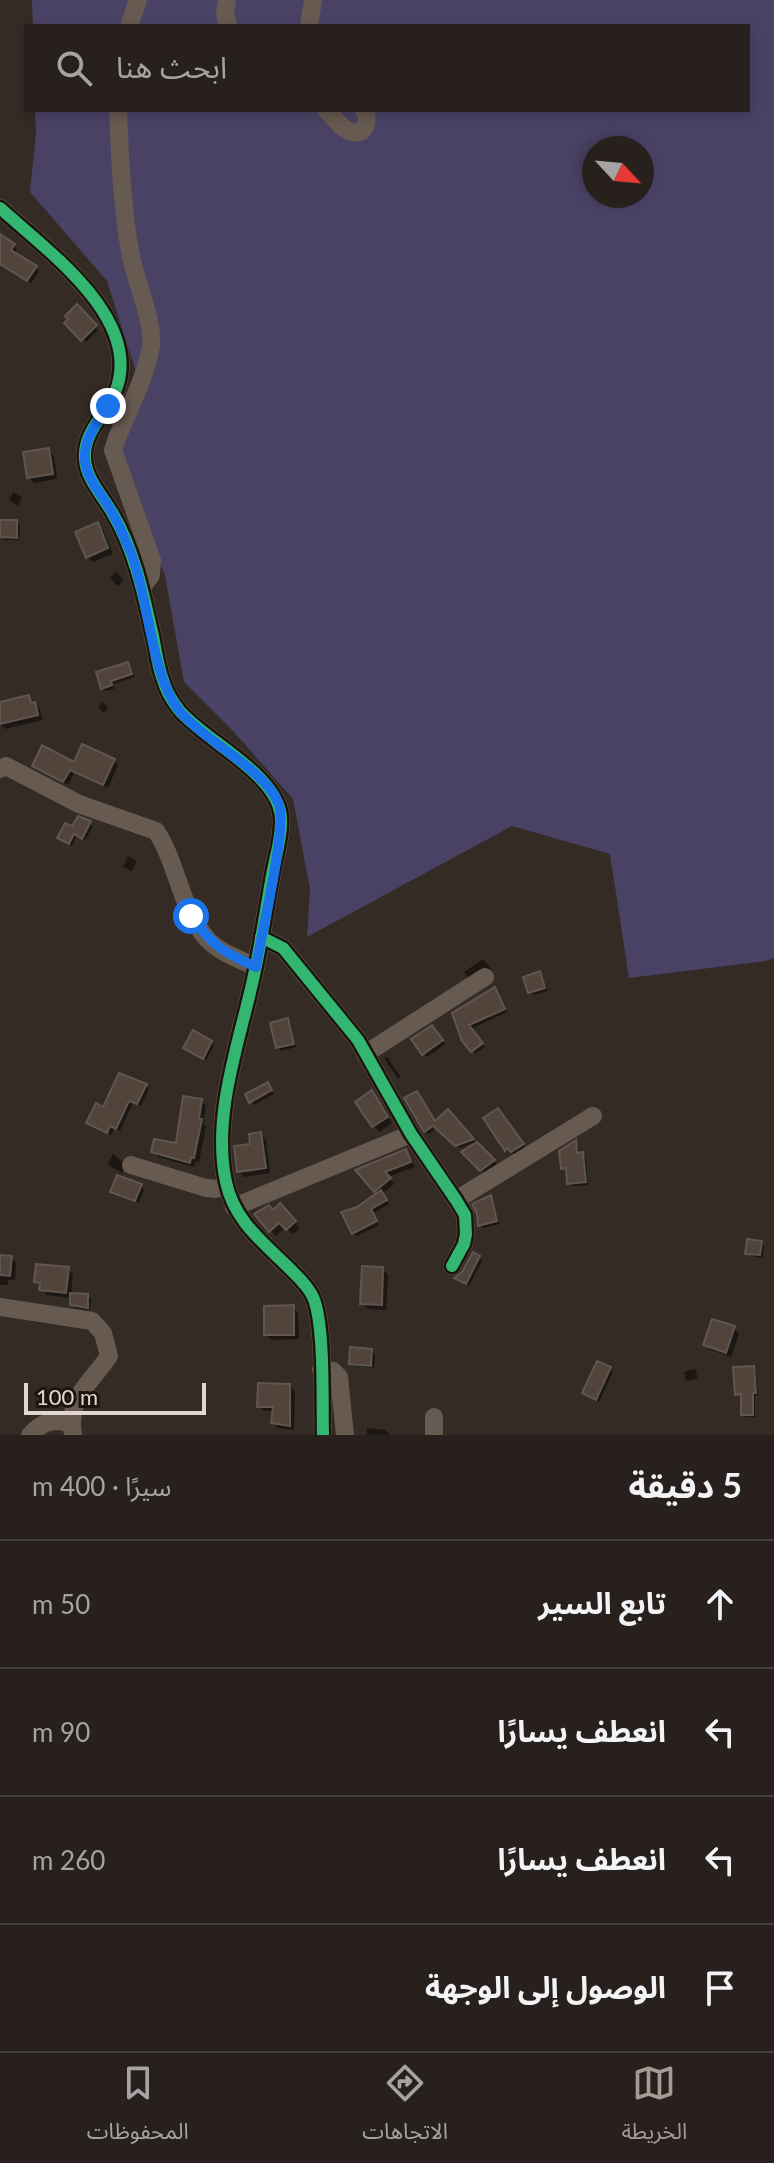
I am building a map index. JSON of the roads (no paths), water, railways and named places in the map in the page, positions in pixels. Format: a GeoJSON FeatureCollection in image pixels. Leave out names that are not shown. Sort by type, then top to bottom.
{"type":"FeatureCollection","features":[{"type":"Feature","properties":{"kind":"street"},"geometry":{"type":"LineString","coordinates":[[130,24],[138,0]]}},
{"type":"Feature","properties":{"kind":"street"},"geometry":{"type":"LineString","coordinates":[[227,0],[228,24]]}},
{"type":"Feature","properties":{"kind":"street"},"geometry":{"type":"LineString","coordinates":[[309,24],[313,0]]}},
{"type":"Feature","properties":{"kind":"street"},"geometry":{"type":"LineString","coordinates":[[118,112],[121,178],[131,258],[151,344],[138,388],[113,450],[152,560],[151,575],[142,587]]}},
{"type":"Feature","properties":{"kind":"street"},"geometry":{"type":"LineString","coordinates":[[328,112],[348,131],[354,132],[367,124],[366,112]]}},
{"type":"Feature","properties":{"kind":"street"},"geometry":{"type":"LineString","coordinates":[[0,208],[90,291],[104,312],[118,348],[121,363],[115,393],[89,434],[85,463],[87,472],[115,516],[142,587],[168,694],[193,724],[268,786],[280,807],[280,832],[256,967],[225,1107],[223,1164],[226,1186],[246,1226],[305,1283],[313,1297],[318,1312],[323,1435]]}},
{"type":"Feature","properties":{"kind":"street"},"geometry":{"type":"LineString","coordinates":[[0,769],[6,766],[79,804],[156,831],[191,916],[208,940],[226,953],[256,967]]}},
{"type":"Feature","properties":{"kind":"street"},"geometry":{"type":"LineString","coordinates":[[261,937],[283,948],[358,1040],[411,1134],[465,1215],[464,1244],[452,1266]]}},
{"type":"Feature","properties":{"kind":"street"},"geometry":{"type":"LineString","coordinates":[[365,1054],[485,977]]}},
{"type":"Feature","properties":{"kind":"street"},"geometry":{"type":"LineString","coordinates":[[456,1200],[593,1116]]}},
{"type":"Feature","properties":{"kind":"street"},"geometry":{"type":"LineString","coordinates":[[234,1207],[411,1134]]}},
{"type":"Feature","properties":{"kind":"street"},"geometry":{"type":"LineString","coordinates":[[131,1165],[206,1188],[226,1186]]}},
{"type":"Feature","properties":{"kind":"street"},"geometry":{"type":"LineString","coordinates":[[0,1307],[92,1321],[103,1333],[109,1356],[83,1388],[73,1407],[72,1429],[56,1419],[30,1435]]}},
{"type":"Feature","properties":{"kind":"street"},"geometry":{"type":"LineString","coordinates":[[321,1369],[333,1371],[339,1377],[345,1435]]}}]}
